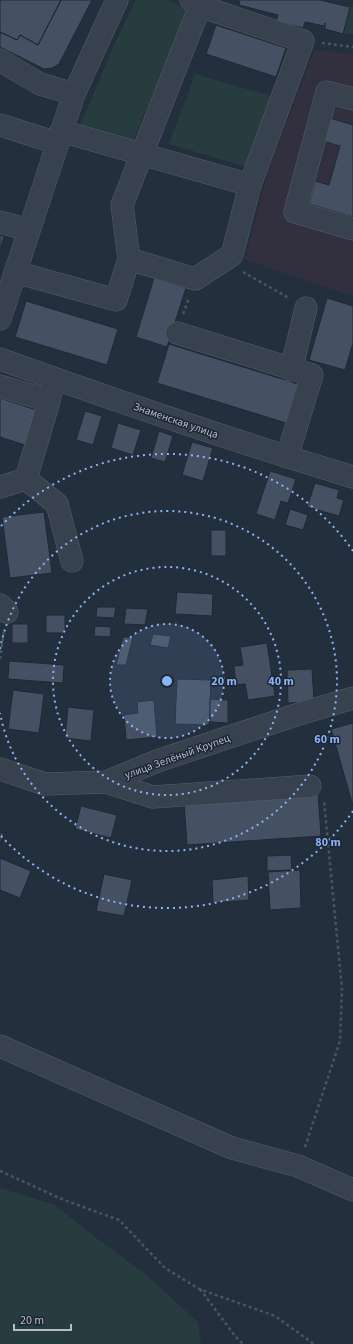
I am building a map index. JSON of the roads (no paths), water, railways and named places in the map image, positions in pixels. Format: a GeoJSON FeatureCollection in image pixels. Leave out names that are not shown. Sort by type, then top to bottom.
{"type":"FeatureCollection","features":[{"type":"Feature","properties":{"kind":"street"},"geometry":{"type":"LineString","coordinates":[[0,319],[74,94],[117,0]]}},
{"type":"Feature","properties":{"kind":"street"},"geometry":{"type":"LineString","coordinates":[[16,272],[116,300],[129,260],[122,206],[142,155],[196,3],[303,41],[250,185],[232,255],[195,279],[129,260]]}},
{"type":"Feature","properties":{"kind":"street"},"geometry":{"type":"LineString","coordinates":[[0,60],[40,84],[74,94]]}},
{"type":"Feature","properties":{"kind":"street"},"geometry":{"type":"LineString","coordinates":[[353,99],[327,92],[295,212],[353,229]]}},
{"type":"Feature","properties":{"kind":"street"},"geometry":{"type":"LineString","coordinates":[[0,125],[142,155],[250,185]]}},
{"type":"Feature","properties":{"kind":"street"},"geometry":{"type":"LineString","coordinates":[[0,222],[29,230]]}},
{"type":"Feature","properties":{"kind":"street"},"geometry":{"type":"LineString","coordinates":[[291,370],[306,308]]}},
{"type":"Feature","properties":{"kind":"street"},"geometry":{"type":"LineString","coordinates":[[177,333],[312,376],[287,457]]}},
{"type":"Feature","properties":{"kind":"street","name":"Знаменская улица"},"geometry":{"type":"LineString","coordinates":[[0,359],[54,379],[287,457],[353,477]]}},
{"type":"Feature","properties":{"kind":"street"},"geometry":{"type":"LineString","coordinates":[[26,478],[54,379]]}},
{"type":"Feature","properties":{"kind":"street"},"geometry":{"type":"LineString","coordinates":[[0,386],[49,401]]}},
{"type":"Feature","properties":{"kind":"street"},"geometry":{"type":"LineString","coordinates":[[0,487],[26,478]]}},
{"type":"Feature","properties":{"kind":"street"},"geometry":{"type":"LineString","coordinates":[[26,478],[57,504],[72,561]]}},
{"type":"Feature","properties":{"kind":"street","name":"улица Зелёный Крупец"},"geometry":{"type":"LineString","coordinates":[[0,769],[45,784],[106,782],[160,760],[302,713],[353,698]]}},
{"type":"Feature","properties":{"kind":"street"},"geometry":{"type":"LineString","coordinates":[[106,782],[153,797],[310,786]]}},
{"type":"Feature","properties":{"kind":"street"},"geometry":{"type":"LineString","coordinates":[[0,1046],[232,1148],[298,1166],[353,1190]]}}]}
